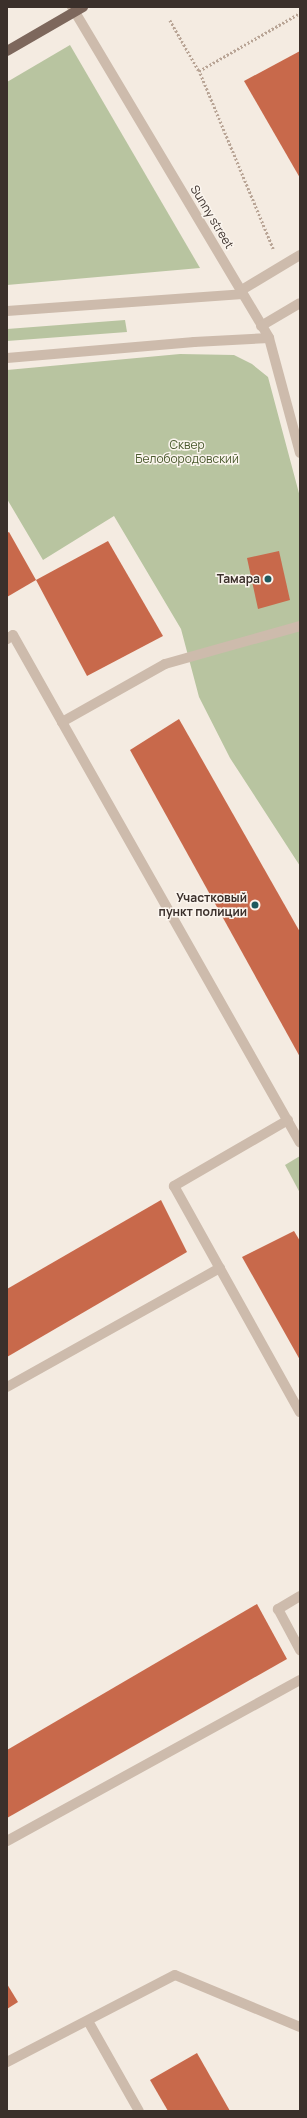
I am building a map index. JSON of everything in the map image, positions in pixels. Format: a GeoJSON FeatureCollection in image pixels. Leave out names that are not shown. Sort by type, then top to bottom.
{"type":"FeatureCollection","features":[{"type":"Feature","properties":{"kind":"main road"},"geometry":{"type":"LineString","coordinates":[[7,51],[77,8]]}},
{"type":"Feature","properties":{"kind":"street","name":"Sunny street"},"geometry":{"type":"LineString","coordinates":[[77,8],[269,338],[300,453]]}},
{"type":"Feature","properties":{"kind":"street"},"geometry":{"type":"LineString","coordinates":[[7,311],[241,292],[300,255]]}},
{"type":"Feature","properties":{"kind":"street"},"geometry":{"type":"LineString","coordinates":[[261,326],[300,303]]}},
{"type":"Feature","properties":{"kind":"street"},"geometry":{"type":"LineString","coordinates":[[7,358],[194,342],[269,338]]}},
{"type":"Feature","properties":{"kind":"street"},"geometry":{"type":"LineString","coordinates":[[62,722],[165,664],[300,626]]}},
{"type":"Feature","properties":{"kind":"street"},"geometry":{"type":"LineString","coordinates":[[7,639],[14,635],[300,1142]]}},
{"type":"Feature","properties":{"kind":"street"},"geometry":{"type":"LineString","coordinates":[[288,1120],[174,1186],[300,1412]]}},
{"type":"Feature","properties":{"kind":"street"},"geometry":{"type":"LineString","coordinates":[[7,1387],[220,1268]]}},
{"type":"Feature","properties":{"kind":"street"},"geometry":{"type":"LineString","coordinates":[[300,1596],[278,1609],[300,1650]]}},
{"type":"Feature","properties":{"kind":"street"},"geometry":{"type":"LineString","coordinates":[[7,1841],[300,1680]]}},
{"type":"Feature","properties":{"kind":"street"},"geometry":{"type":"LineString","coordinates":[[7,2062],[88,2021],[175,1974],[300,2027]]}},
{"type":"Feature","properties":{"kind":"street"},"geometry":{"type":"LineString","coordinates":[[88,2021],[138,2111]]}},
{"type":"Feature","properties":{"kind":"path"},"geometry":{"type":"LineString","coordinates":[[199,71],[300,13]]}},
{"type":"Feature","properties":{"kind":"path"},"geometry":{"type":"LineString","coordinates":[[170,20],[199,71],[271,245]]}},
{"type":"Feature","properties":{"kind":"green space"},"geometry":{"type":"Polygon","coordinates":[[[70,45],[200,268],[7,285],[7,82],[70,45]]]}},
{"type":"Feature","properties":{"kind":"green space"},"geometry":{"type":"Polygon","coordinates":[[[125,320],[127,332],[7,341],[7,329],[125,320]]]}},
{"type":"Feature","properties":{"kind":"green space","name":"Сквер Белобородовский"},"geometry":{"type":"Polygon","coordinates":[[[180,354],[234,355],[252,364],[268,377],[300,497],[300,866],[230,758],[199,697],[181,629],[114,516],[43,560],[7,499],[7,370],[180,354]]]}},
{"type":"Feature","properties":{"kind":"green space"},"geometry":{"type":"Polygon","coordinates":[[[300,1156],[300,1193],[285,1165],[300,1156]]]}},
{"type":"Feature","properties":{"kind":"building"},"geometry":{"type":"Polygon","coordinates":[[[300,51],[300,178],[244,81],[300,51]]]}},
{"type":"Feature","properties":{"kind":"building"},"geometry":{"type":"Polygon","coordinates":[[[9,532],[36,580],[7,597],[7,533],[9,532]]]}},
{"type":"Feature","properties":{"kind":"building"},"geometry":{"type":"Polygon","coordinates":[[[108,541],[163,636],[87,676],[36,580],[108,541]]]}},
{"type":"Feature","properties":{"kind":"building","name":"Тамара"},"geometry":{"type":"Polygon","coordinates":[[[279,551],[290,600],[258,609],[247,558],[279,551]]]}},
{"type":"Feature","properties":{"kind":"building"},"geometry":{"type":"Polygon","coordinates":[[[179,719],[300,932],[300,1057],[130,750],[179,719]]]}},
{"type":"Feature","properties":{"kind":"building"},"geometry":{"type":"Polygon","coordinates":[[[161,1200],[187,1252],[7,1357],[7,1289],[161,1200]]]}},
{"type":"Feature","properties":{"kind":"building"},"geometry":{"type":"Polygon","coordinates":[[[294,1231],[300,1241],[300,1360],[242,1257],[294,1231]]]}},
{"type":"Feature","properties":{"kind":"building"},"geometry":{"type":"Polygon","coordinates":[[[257,1604],[287,1659],[7,1818],[7,1750],[257,1604]]]}},
{"type":"Feature","properties":{"kind":"building"},"geometry":{"type":"Polygon","coordinates":[[[7,1984],[18,2002],[7,2009],[7,1984]]]}},
{"type":"Feature","properties":{"kind":"building"},"geometry":{"type":"Polygon","coordinates":[[[197,2053],[230,2111],[168,2111],[150,2080],[197,2053]]]}},
{"type":"Feature","properties":{"kind":"place","name":"Тамара"},"geometry":{"type":"Point","coordinates":[268,579]}},
{"type":"Feature","properties":{"kind":"place","name":"Участковый пункт полиции"},"geometry":{"type":"Point","coordinates":[255,905]}}]}
